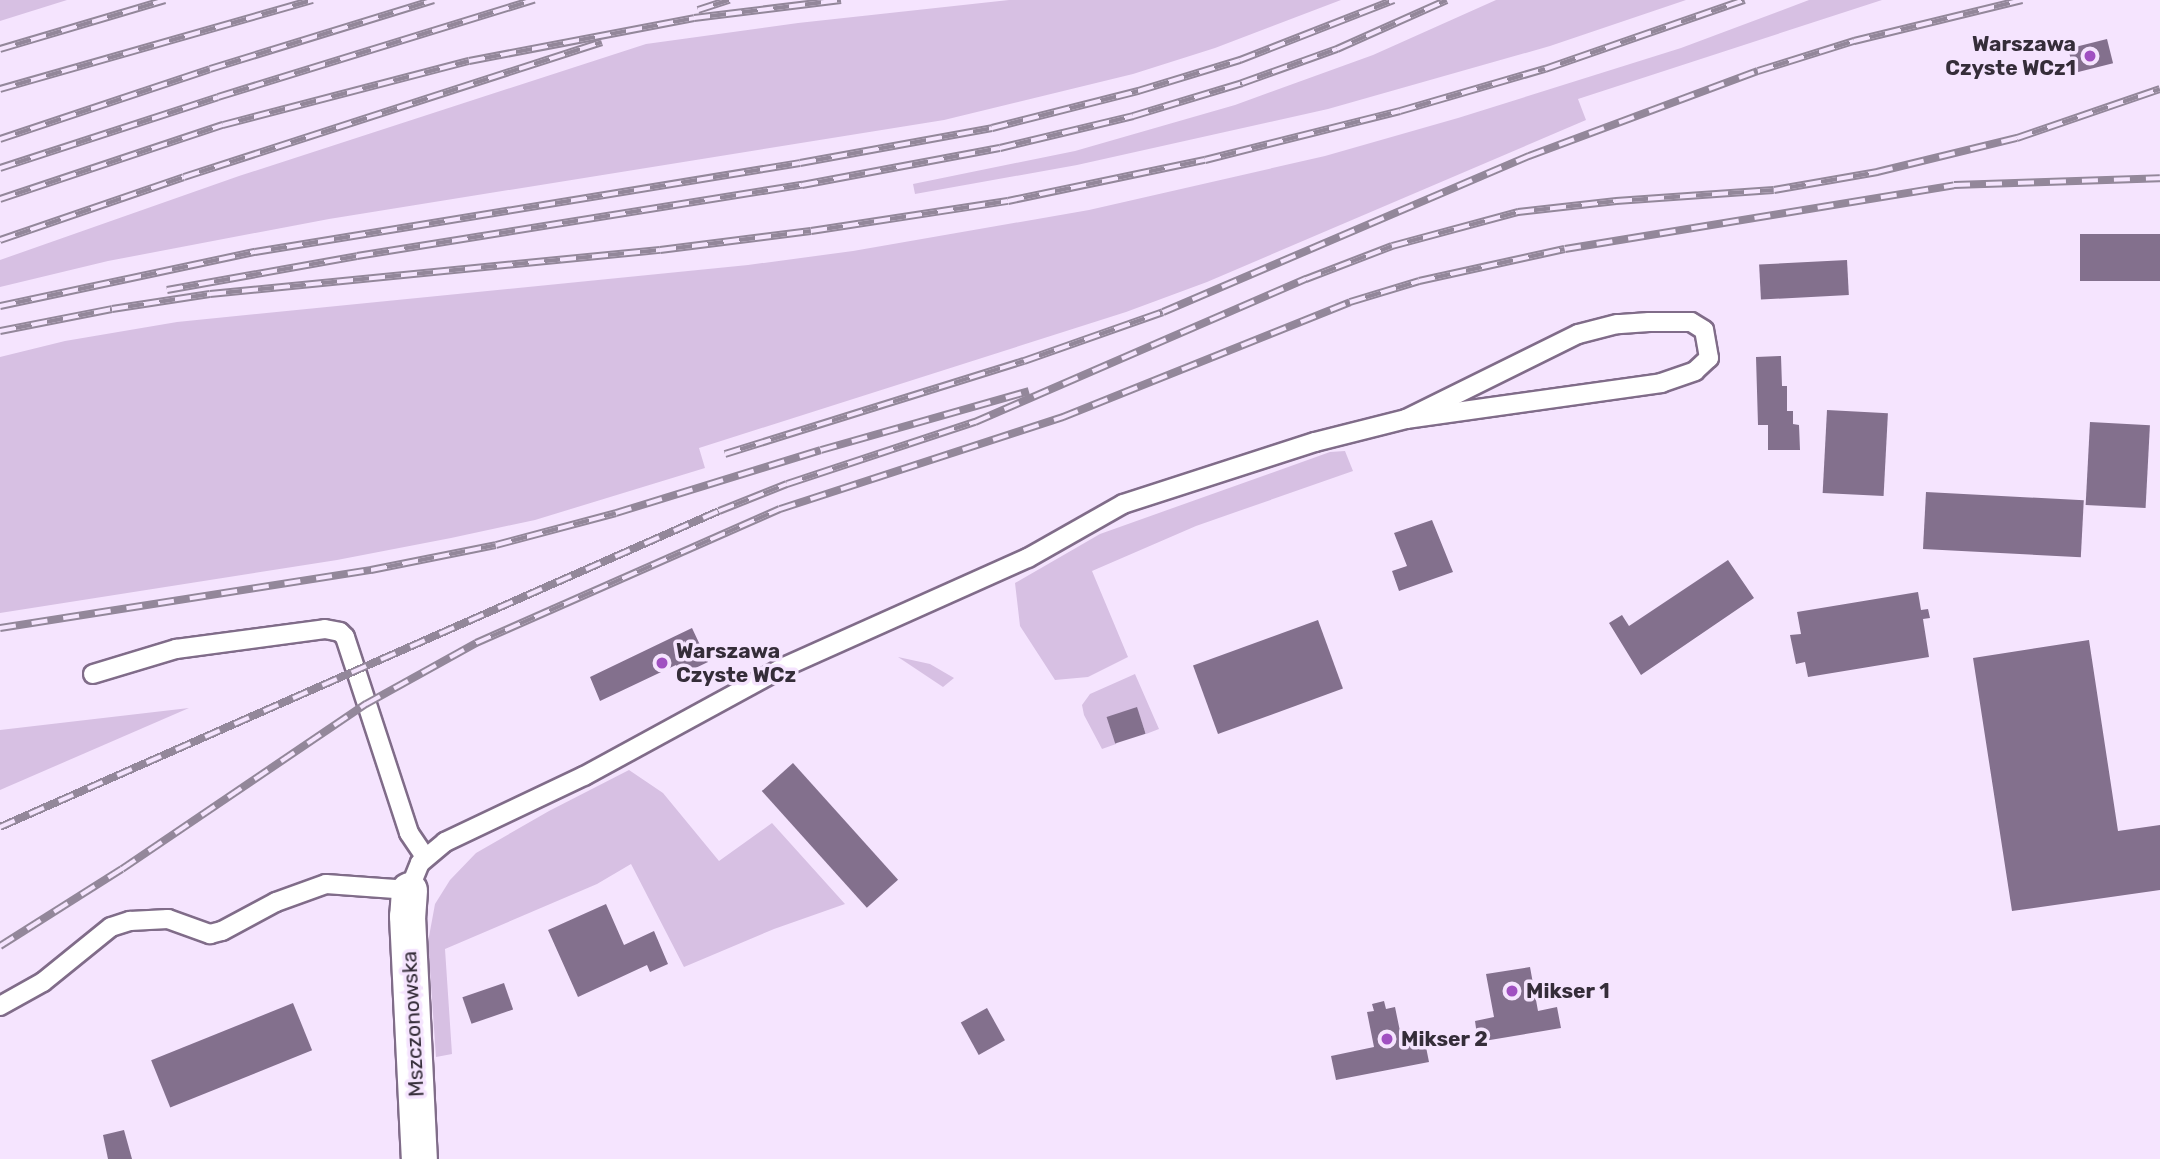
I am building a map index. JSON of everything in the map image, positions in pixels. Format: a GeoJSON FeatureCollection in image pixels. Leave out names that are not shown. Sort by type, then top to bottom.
{"type":"FeatureCollection","features":[{"type":"Feature","properties":{"kind":"street","name":"Mszczonowska"},"geometry":{"type":"LineString","coordinates":[[409,890],[407,916],[419,1159]]}},
{"type":"Feature","properties":{"kind":"lane"},"geometry":{"type":"LineString","coordinates":[[0,1006],[43,982],[111,927],[130,921],[167,919],[209,934],[276,902],[326,884],[409,890],[415,872],[425,857],[446,842],[584,775],[785,667],[1028,558],[1123,504],[1315,442],[1406,419],[1661,383],[1695,371],[1709,358],[1704,330],[1691,322],[1650,321],[1617,324],[1578,334],[1406,419]]}},
{"type":"Feature","properties":{"kind":"lane"},"geometry":{"type":"LineString","coordinates":[[93,674],[176,649],[325,629],[340,632],[345,637],[410,833],[425,857]]}},
{"type":"Feature","properties":{"kind":"shaded area"},"geometry":{"type":"Polygon","coordinates":[[[0,0],[67,0],[0,21],[0,0]]]}},
{"type":"Feature","properties":{"kind":"shaded area"},"geometry":{"type":"Polygon","coordinates":[[[1009,0],[1341,0],[1215,48],[1133,74],[944,120],[329,219],[108,261],[0,287],[0,260],[239,176],[646,44],[798,23],[1009,0]]]}},
{"type":"Feature","properties":{"kind":"shaded area"},"geometry":{"type":"Polygon","coordinates":[[[1496,0],[1686,0],[1550,46],[1328,109],[1077,165],[915,194],[913,184],[1075,151],[1235,105],[1373,55],[1496,0]]]}},
{"type":"Feature","properties":{"kind":"shaded area"},"geometry":{"type":"Polygon","coordinates":[[[1809,0],[1882,0],[1578,99],[1586,120],[1207,282],[1126,312],[699,448],[705,468],[535,520],[451,538],[337,560],[0,613],[0,357],[65,341],[177,322],[748,265],[853,251],[1089,210],[1325,156],[1458,118],[1681,48],[1809,0]]]}},
{"type":"Feature","properties":{"kind":"shaded area"},"geometry":{"type":"Polygon","coordinates":[[[1345,451],[1353,471],[1196,526],[1092,571],[1128,657],[1088,677],[1055,680],[1020,626],[1015,583],[1100,534],[1330,452],[1345,451]]]}},
{"type":"Feature","properties":{"kind":"shaded area"},"geometry":{"type":"Polygon","coordinates":[[[898,657],[930,664],[954,678],[943,687],[898,657]]]}},
{"type":"Feature","properties":{"kind":"shaded area"},"geometry":{"type":"Polygon","coordinates":[[[1135,674],[1159,729],[1146,734],[1136,707],[1116,744],[1102,749],[1084,715],[1082,705],[1090,694],[1135,674]]]}},
{"type":"Feature","properties":{"kind":"shaded area"},"geometry":{"type":"Polygon","coordinates":[[[189,708],[0,790],[0,730],[189,708]]]}},
{"type":"Feature","properties":{"kind":"shaded area"},"geometry":{"type":"Polygon","coordinates":[[[629,770],[663,793],[719,861],[772,823],[845,904],[774,929],[684,967],[631,864],[597,884],[445,949],[452,1054],[436,1057],[428,942],[435,904],[450,880],[476,853],[549,811],[629,770]]]}},
{"type":"Feature","properties":{"kind":"building","name":"Warszawa Czyste WCz1"},"geometry":{"type":"Polygon","coordinates":[[[2107,39],[2113,63],[2074,73],[2068,49],[2107,39]]]}},
{"type":"Feature","properties":{"kind":"building"},"geometry":{"type":"Polygon","coordinates":[[[2080,234],[2160,234],[2160,281],[2080,281],[2080,234]]]}},
{"type":"Feature","properties":{"kind":"building"},"geometry":{"type":"Polygon","coordinates":[[[1847,260],[1849,295],[1761,300],[1759,265],[1847,260]]]}},
{"type":"Feature","properties":{"kind":"building"},"geometry":{"type":"Polygon","coordinates":[[[1781,356],[1782,386],[1787,386],[1787,411],[1793,411],[1793,424],[1799,425],[1800,450],[1768,450],[1768,425],[1758,425],[1756,357],[1781,356]]]}},
{"type":"Feature","properties":{"kind":"building"},"geometry":{"type":"Polygon","coordinates":[[[1827,410],[1888,413],[1884,496],[1823,493],[1827,410]]]}},
{"type":"Feature","properties":{"kind":"building"},"geometry":{"type":"Polygon","coordinates":[[[2090,422],[2150,425],[2146,508],[2086,505],[2090,422]]]}},
{"type":"Feature","properties":{"kind":"building"},"geometry":{"type":"Polygon","coordinates":[[[1926,492],[2084,500],[2081,557],[1923,549],[1926,492]]]}},
{"type":"Feature","properties":{"kind":"building"},"geometry":{"type":"Polygon","coordinates":[[[1432,520],[1453,572],[1399,591],[1392,571],[1407,566],[1394,533],[1432,520]]]}},
{"type":"Feature","properties":{"kind":"building"},"geometry":{"type":"Polygon","coordinates":[[[1728,560],[1754,598],[1641,675],[1609,623],[1622,615],[1629,626],[1728,560]]]}},
{"type":"Feature","properties":{"kind":"building"},"geometry":{"type":"Polygon","coordinates":[[[1918,592],[1921,610],[1928,609],[1930,618],[1923,619],[1929,657],[1808,677],[1805,662],[1796,664],[1790,635],[1801,634],[1797,612],[1918,592]]]}},
{"type":"Feature","properties":{"kind":"building"},"geometry":{"type":"Polygon","coordinates":[[[1318,620],[1343,689],[1218,734],[1193,665],[1318,620]]]}},
{"type":"Feature","properties":{"kind":"building","name":"Warszawa Czyste WCz"},"geometry":{"type":"Polygon","coordinates":[[[692,628],[708,662],[681,675],[676,665],[600,701],[590,677],[692,628]]]}},
{"type":"Feature","properties":{"kind":"building"},"geometry":{"type":"Polygon","coordinates":[[[2089,640],[2118,831],[2160,825],[2160,890],[2012,911],[1973,658],[2089,640]]]}},
{"type":"Feature","properties":{"kind":"building"},"geometry":{"type":"Polygon","coordinates":[[[1137,707],[1146,734],[1115,744],[1107,717],[1137,707]]]}},
{"type":"Feature","properties":{"kind":"building"},"geometry":{"type":"Polygon","coordinates":[[[793,763],[898,880],[867,908],[762,791],[793,763]]]}},
{"type":"Feature","properties":{"kind":"building"},"geometry":{"type":"Polygon","coordinates":[[[606,904],[624,945],[654,931],[668,964],[650,972],[647,965],[578,997],[548,930],[606,904]]]}},
{"type":"Feature","properties":{"kind":"building","name":"Mikser 1"},"geometry":{"type":"Polygon","coordinates":[[[1530,967],[1538,1011],[1557,1007],[1561,1028],[1478,1042],[1475,1021],[1494,1017],[1486,974],[1530,967]]]}},
{"type":"Feature","properties":{"kind":"building"},"geometry":{"type":"Polygon","coordinates":[[[504,983],[513,1009],[472,1024],[462,997],[504,983]]]}},
{"type":"Feature","properties":{"kind":"building","name":"Mikser 2"},"geometry":{"type":"Polygon","coordinates":[[[1384,1001],[1386,1009],[1395,1007],[1402,1041],[1424,1037],[1429,1062],[1336,1080],[1331,1056],[1374,1047],[1367,1012],[1374,1011],[1372,1004],[1384,1001]]]}},
{"type":"Feature","properties":{"kind":"building"},"geometry":{"type":"Polygon","coordinates":[[[293,1003],[312,1050],[170,1108],[151,1060],[293,1003]]]}},
{"type":"Feature","properties":{"kind":"building"},"geometry":{"type":"Polygon","coordinates":[[[987,1008],[1005,1040],[979,1055],[961,1023],[987,1008]]]}},
{"type":"Feature","properties":{"kind":"building"},"geometry":{"type":"Polygon","coordinates":[[[124,1130],[132,1159],[108,1159],[103,1135],[124,1130]]]}},
{"type":"Feature","properties":{"kind":"railway"},"geometry":{"type":"LineString","coordinates":[[0,49],[165,0]]}},
{"type":"Feature","properties":{"kind":"railway"},"geometry":{"type":"LineString","coordinates":[[0,89],[313,0]]}},
{"type":"Feature","properties":{"kind":"railway"},"geometry":{"type":"LineString","coordinates":[[0,139],[210,69],[434,0]]}},
{"type":"Feature","properties":{"kind":"railway"},"geometry":{"type":"LineString","coordinates":[[0,168],[218,97],[534,0]]}},
{"type":"Feature","properties":{"kind":"railway"},"geometry":{"type":"LineString","coordinates":[[698,10],[729,0]]}},
{"type":"Feature","properties":{"kind":"railway"},"geometry":{"type":"LineString","coordinates":[[0,199],[223,125],[469,61],[694,18],[841,0]]}},
{"type":"Feature","properties":{"kind":"railway"},"geometry":{"type":"LineString","coordinates":[[0,306],[255,252],[800,163],[992,128],[1138,91],[1240,60],[1394,0]]}},
{"type":"Feature","properties":{"kind":"railway"},"geometry":{"type":"LineString","coordinates":[[167,290],[357,256],[802,185],[1000,148],[1133,116],[1242,83],[1337,49],[1447,0]]}},
{"type":"Feature","properties":{"kind":"railway"},"geometry":{"type":"LineString","coordinates":[[0,331],[112,309],[210,294],[660,250],[811,231],[1008,201],[1205,160],[1400,111],[1545,69],[1744,0]]}},
{"type":"Feature","properties":{"kind":"railway"},"geometry":{"type":"LineString","coordinates":[[725,454],[1024,361],[1163,312],[1529,156],[1758,71],[1854,41],[2022,0]]}},
{"type":"Feature","properties":{"kind":"railway"},"geometry":{"type":"LineString","coordinates":[[0,240],[184,177],[602,42]]}},
{"type":"Feature","properties":{"kind":"railway"},"geometry":{"type":"LineString","coordinates":[[0,827],[719,511],[787,484],[975,422],[1306,279],[1392,246],[1518,212],[1616,201],[1774,190],[1877,172],[2017,138],[2160,89]]}},
{"type":"Feature","properties":{"kind":"railway"},"geometry":{"type":"LineString","coordinates":[[0,946],[122,869],[366,704],[476,643],[780,509],[1063,417],[1350,302],[1419,281],[1565,249],[1954,185],[2160,178]]}},
{"type":"Feature","properties":{"kind":"railway"},"geometry":{"type":"LineString","coordinates":[[0,628],[371,570],[496,545],[616,513],[821,450],[1029,391]]}},
{"type":"Feature","properties":{"kind":"place","name":"Warszawa Czyste WCz1"},"geometry":{"type":"Point","coordinates":[2090,56]}},
{"type":"Feature","properties":{"kind":"place","name":"Warszawa Czyste WCz"},"geometry":{"type":"Point","coordinates":[662,663]}},
{"type":"Feature","properties":{"kind":"place","name":"Mikser 1"},"geometry":{"type":"Point","coordinates":[1512,991]}},
{"type":"Feature","properties":{"kind":"place","name":"Mikser 2"},"geometry":{"type":"Point","coordinates":[1387,1039]}}]}
